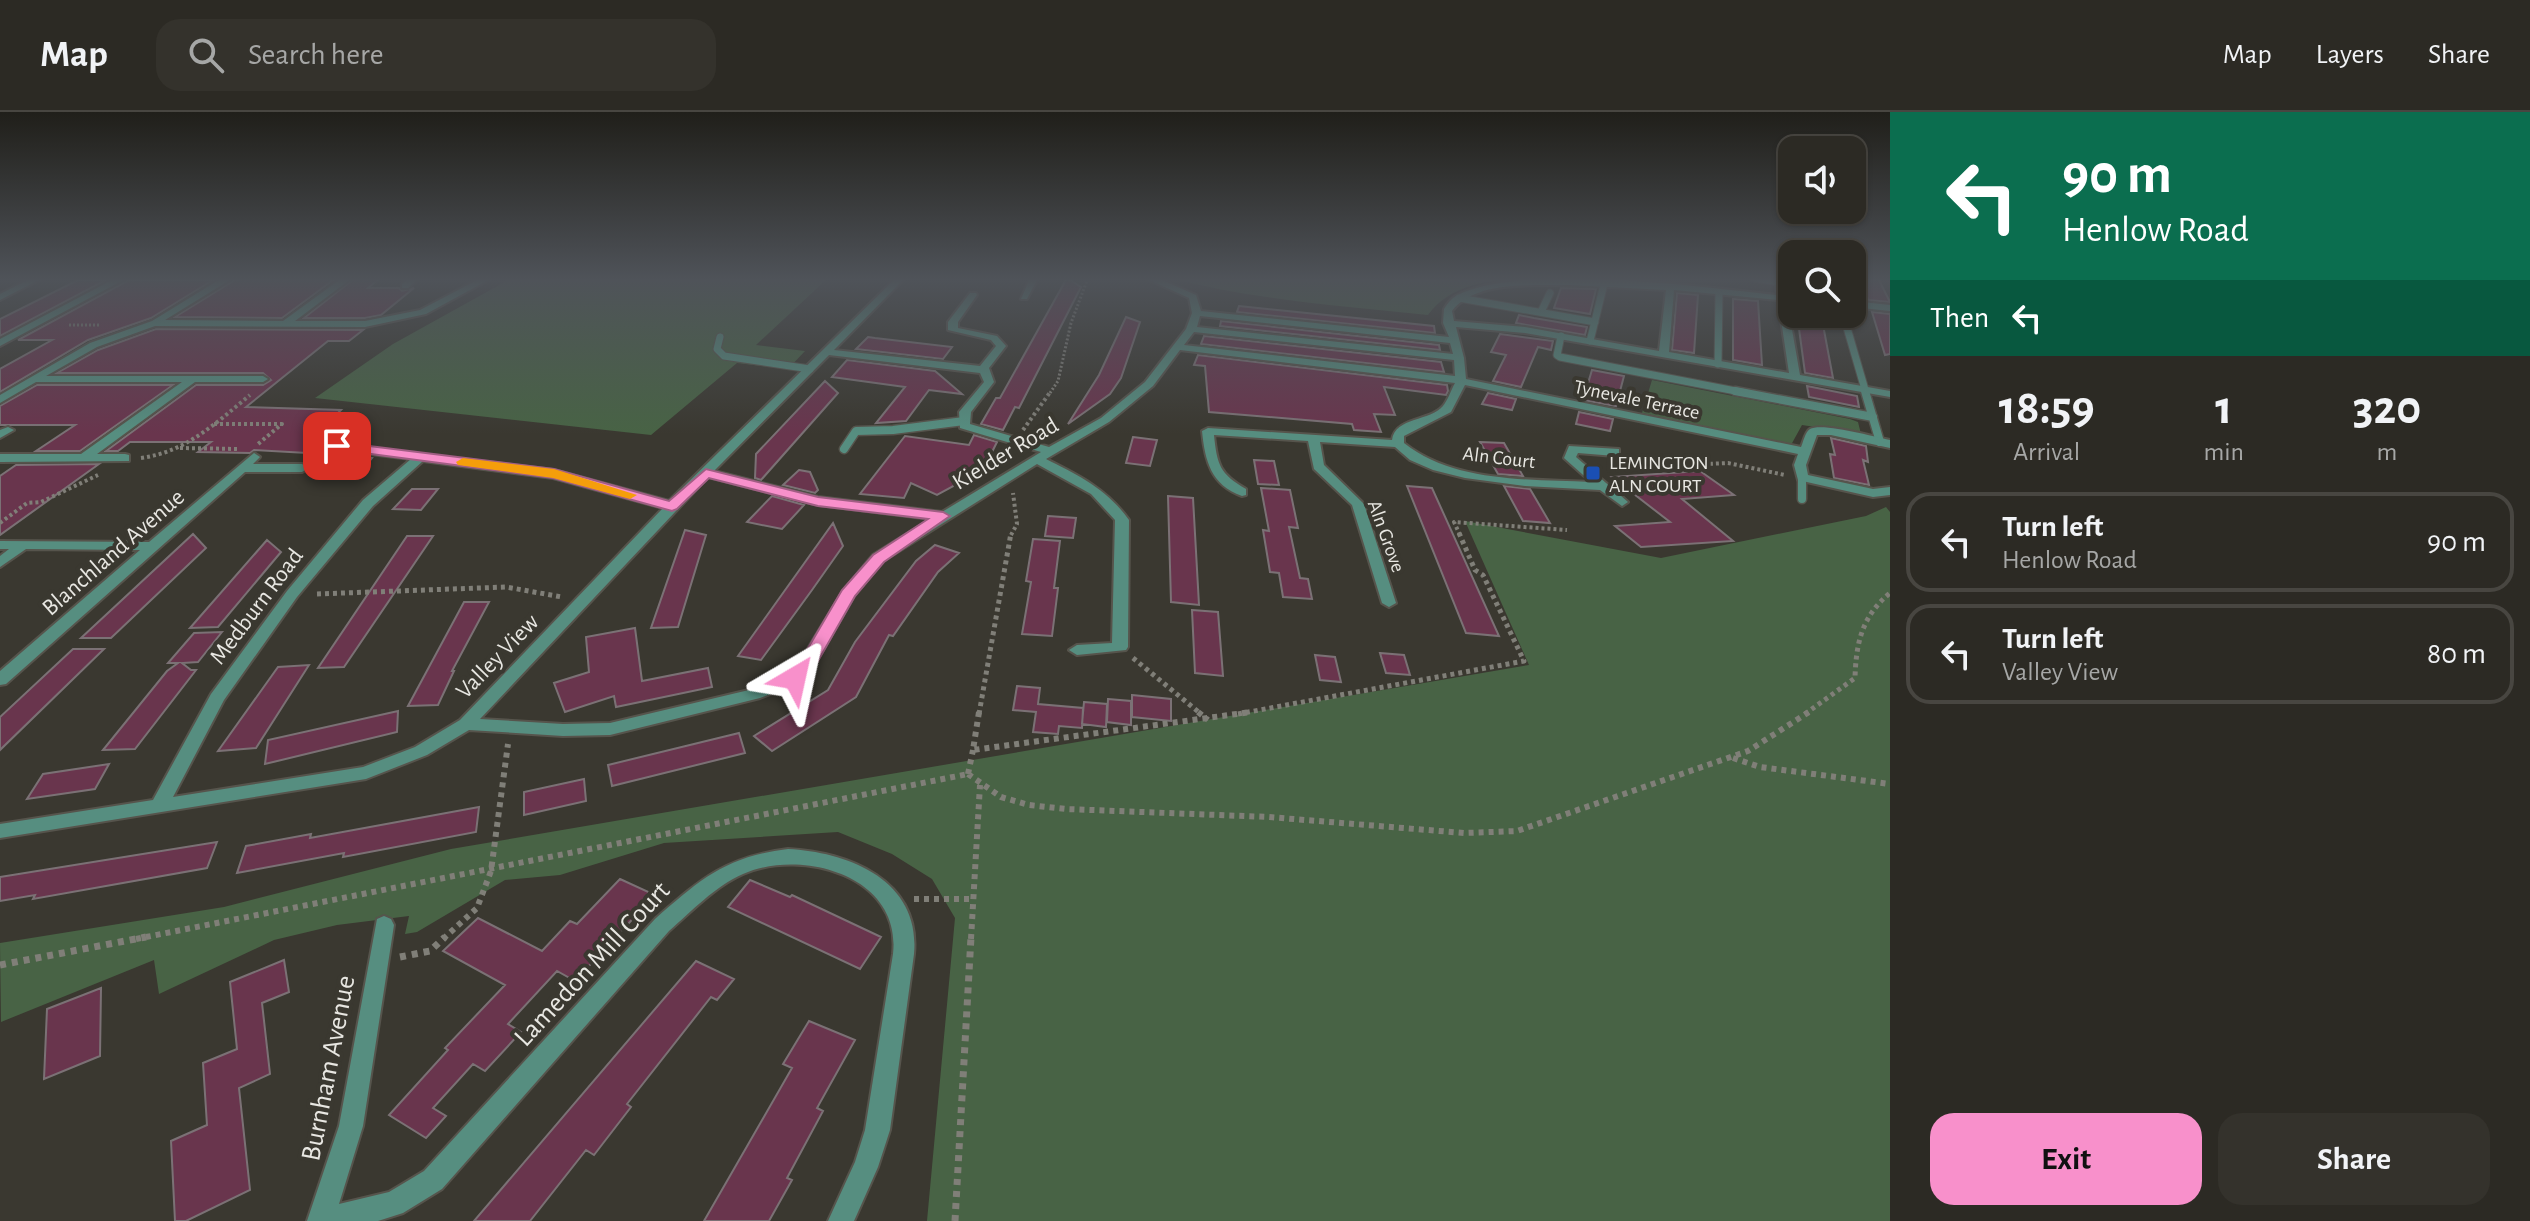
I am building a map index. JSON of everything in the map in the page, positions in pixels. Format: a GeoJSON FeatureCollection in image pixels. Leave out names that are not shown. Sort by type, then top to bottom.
{"type":"FeatureCollection","features":[{"type":"Feature","properties":{"kind":"street"},"geometry":{"type":"LineString","coordinates":[[0,343],[26,330]]}},
{"type":"Feature","properties":{"kind":"street"},"geometry":{"type":"LineString","coordinates":[[0,400],[107,337],[127,330]]}},
{"type":"Feature","properties":{"kind":"street","name":"Valley View"},"geometry":{"type":"LineString","coordinates":[[0,831],[366,773],[421,751],[466,724],[672,506],[850,330]]}},
{"type":"Feature","properties":{"kind":"street"},"geometry":{"type":"LineString","coordinates":[[953,330],[994,338],[1001,346],[985,370]]}},
{"type":"Feature","properties":{"kind":"street","name":"Kielder Road"},"geometry":{"type":"LineString","coordinates":[[466,724],[610,729],[754,694],[795,678],[848,594],[878,558],[1009,475],[1105,420],[1149,384],[1190,330]]}},
{"type":"Feature","properties":{"kind":"street"},"geometry":{"type":"LineString","coordinates":[[1198,330],[1459,358]]}},
{"type":"Feature","properties":{"kind":"street"},"geometry":{"type":"LineString","coordinates":[[1356,330],[1453,340]]}},
{"type":"Feature","properties":{"kind":"street"},"geometry":{"type":"LineString","coordinates":[[1242,492],[1219,479],[1211,464],[1208,431],[1398,444],[1398,435],[1407,428],[1447,410],[1461,381],[1459,358],[1450,330]]}},
{"type":"Feature","properties":{"kind":"street"},"geometry":{"type":"LineString","coordinates":[[1507,330],[1561,336],[1890,394]]}},
{"type":"Feature","properties":{"kind":"street"},"geometry":{"type":"LineString","coordinates":[[1664,354],[1666,330]]}},
{"type":"Feature","properties":{"kind":"street"},"geometry":{"type":"LineString","coordinates":[[1790,330],[1795,378]]}},
{"type":"Feature","properties":{"kind":"street","name":"Tynevale Terrace"},"geometry":{"type":"LineString","coordinates":[[1178,347],[1461,381],[1806,452]]}},
{"type":"Feature","properties":{"kind":"street"},"geometry":{"type":"LineString","coordinates":[[828,352],[985,370]]}},
{"type":"Feature","properties":{"kind":"street"},"geometry":{"type":"LineString","coordinates":[[985,370],[989,382],[965,412],[964,426],[1016,439],[1044,455],[1113,504],[1122,520],[1120,647],[1077,650]]}},
{"type":"Feature","properties":{"kind":"street"},"geometry":{"type":"LineString","coordinates":[[34,379],[263,379]]}},
{"type":"Feature","properties":{"kind":"street"},"geometry":{"type":"LineString","coordinates":[[84,458],[193,379]]}},
{"type":"Feature","properties":{"kind":"street"},"geometry":{"type":"LineString","coordinates":[[1885,443],[1831,432],[1813,432],[1800,465],[1802,478],[1873,493],[1890,491]]}},
{"type":"Feature","properties":{"kind":"street","name":"Aln Grove"},"geometry":{"type":"LineString","coordinates":[[1313,438],[1318,466],[1358,504],[1389,603]]}},
{"type":"Feature","properties":{"kind":"street","name":"Aln Court"},"geometry":{"type":"LineString","coordinates":[[1398,444],[1408,456],[1441,469],[1475,476],[1507,481],[1603,486]]}},
{"type":"Feature","properties":{"kind":"street"},"geometry":{"type":"LineString","coordinates":[[337,446],[554,474],[672,506]]}},
{"type":"Feature","properties":{"kind":"street","name":"Aln Court"},"geometry":{"type":"LineString","coordinates":[[1583,469],[1570,458],[1573,449],[1615,452]]}},
{"type":"Feature","properties":{"kind":"street","name":"Blanchland Avenue"},"geometry":{"type":"LineString","coordinates":[[0,680],[242,468],[254,453]]}},
{"type":"Feature","properties":{"kind":"street","name":"Medburn Road"},"geometry":{"type":"LineString","coordinates":[[158,807],[217,698],[292,594],[368,503],[420,457]]}},
{"type":"Feature","properties":{"kind":"street"},"geometry":{"type":"LineString","coordinates":[[0,458],[125,458]]}},
{"type":"Feature","properties":{"kind":"street"},"geometry":{"type":"LineString","coordinates":[[242,468],[302,468]]}},
{"type":"Feature","properties":{"kind":"street"},"geometry":{"type":"LineString","coordinates":[[1583,469],[1622,502]]}},
{"type":"Feature","properties":{"kind":"street"},"geometry":{"type":"LineString","coordinates":[[706,473],[818,501],[943,516]]}},
{"type":"Feature","properties":{"kind":"street"},"geometry":{"type":"LineString","coordinates":[[0,545],[153,546]]}},
{"type":"Feature","properties":{"kind":"street"},"geometry":{"type":"LineString","coordinates":[[0,563],[23,545]]}},
{"type":"Feature","properties":{"kind":"street","name":"Lamedon Mill Court"},"geometry":{"type":"LineString","coordinates":[[322,1221],[394,1204],[433,1180],[662,925],[704,887],[739,867],[776,857],[822,858],[867,875],[889,901],[904,933],[885,1092],[872,1150],[841,1221]]}},
{"type":"Feature","properties":{"kind":"street","name":"Burnham Avenue"},"geometry":{"type":"LineString","coordinates":[[322,1221],[351,1126],[384,925]]}},
{"type":"Feature","properties":{"kind":"lane"},"geometry":{"type":"LineString","coordinates":[[1590,341],[1593,330]]}},
{"type":"Feature","properties":{"kind":"lane"},"geometry":{"type":"LineString","coordinates":[[1718,330],[1718,364]]}},
{"type":"Feature","properties":{"kind":"lane"},"geometry":{"type":"LineString","coordinates":[[1848,330],[1873,417],[1885,443]]}},
{"type":"Feature","properties":{"kind":"lane"},"geometry":{"type":"LineString","coordinates":[[1561,336],[1557,355],[1560,357],[1873,417]]}},
{"type":"Feature","properties":{"kind":"lane"},"geometry":{"type":"LineString","coordinates":[[720,337],[717,349],[724,356],[810,369]]}},
{"type":"Feature","properties":{"kind":"lane"},"geometry":{"type":"LineString","coordinates":[[844,449],[856,431],[893,430],[964,421]]}},
{"type":"Feature","properties":{"kind":"lane"},"geometry":{"type":"LineString","coordinates":[[1802,478],[1802,499]]}},
{"type":"Feature","properties":{"kind":"path"},"geometry":{"type":"LineString","coordinates":[[1016,439],[1058,381],[1069,330]]}},
{"type":"Feature","properties":{"kind":"path"},"geometry":{"type":"LineString","coordinates":[[214,424],[282,424],[254,453]]}},
{"type":"Feature","properties":{"kind":"path"},"geometry":{"type":"LineString","coordinates":[[179,448],[238,449]]}},
{"type":"Feature","properties":{"kind":"path"},"geometry":{"type":"LineString","coordinates":[[1583,469],[1728,463],[1802,478]]}},
{"type":"Feature","properties":{"kind":"path"},"geometry":{"type":"LineString","coordinates":[[968,774],[1006,552],[1012,530],[1017,524],[1018,511],[1009,475]]}},
{"type":"Feature","properties":{"kind":"path"},"geometry":{"type":"LineString","coordinates":[[973,750],[1129,733],[1387,690],[1524,661],[1483,575],[1475,570],[1454,522],[1567,530]]}},
{"type":"Feature","properties":{"kind":"path"},"geometry":{"type":"LineString","coordinates":[[292,594],[506,587],[583,601]]}},
{"type":"Feature","properties":{"kind":"path"},"geometry":{"type":"LineString","coordinates":[[968,774],[1001,797],[1029,805],[1066,809],[1269,817],[1492,833],[1517,831],[1732,757],[1761,743],[1838,693],[1855,678],[1856,637],[1877,602],[1890,593]]}},
{"type":"Feature","properties":{"kind":"path"},"geometry":{"type":"LineString","coordinates":[[1120,647],[1208,720]]}},
{"type":"Feature","properties":{"kind":"path"},"geometry":{"type":"LineString","coordinates":[[378,961],[430,951],[477,908],[491,871],[510,727]]}},
{"type":"Feature","properties":{"kind":"path"},"geometry":{"type":"LineString","coordinates":[[1732,757],[1760,767],[1890,784]]}},
{"type":"Feature","properties":{"kind":"path"},"geometry":{"type":"LineString","coordinates":[[0,965],[491,871],[968,774]]}},
{"type":"Feature","properties":{"kind":"path"},"geometry":{"type":"LineString","coordinates":[[955,1221],[980,785]]}},
{"type":"Feature","properties":{"kind":"path"},"geometry":{"type":"LineString","coordinates":[[889,901],[974,899]]}},
{"type":"Feature","properties":{"kind":"green space"},"geometry":{"type":"Polygon","coordinates":[[[419,330],[772,330],[756,345],[805,351],[788,369],[737,363],[651,435],[315,398],[419,330]]]}},
{"type":"Feature","properties":{"kind":"green space"},"geometry":{"type":"Polygon","coordinates":[[[1652,380],[1850,419],[1858,422],[1861,434],[1802,425],[1791,445],[1642,413],[1652,380]]]}},
{"type":"Feature","properties":{"kind":"green space"},"geometry":{"type":"Polygon","coordinates":[[[1886,507],[1890,512],[1890,1221],[927,1221],[955,918],[932,879],[892,854],[838,832],[664,843],[560,875],[505,880],[417,932],[405,934],[409,916],[337,925],[274,940],[159,994],[154,960],[1,1022],[0,943],[224,907],[451,849],[1529,665],[1465,521],[1661,558],[1866,516],[1886,507]]]}},
{"type":"Feature","properties":{"kind":"building"},"geometry":{"type":"Polygon","coordinates":[[[37,330],[117,330],[88,340],[0,392],[0,369],[52,340],[18,340],[37,330]]]}},
{"type":"Feature","properties":{"kind":"building"},"geometry":{"type":"Polygon","coordinates":[[[154,330],[363,330],[349,341],[328,341],[246,407],[341,410],[329,422],[339,423],[307,453],[254,450],[250,453],[198,452],[211,442],[130,442],[118,451],[106,451],[196,385],[263,385],[271,380],[263,373],[57,373],[98,350],[154,330]]]}},
{"type":"Feature","properties":{"kind":"building"},"geometry":{"type":"Polygon","coordinates":[[[1038,330],[1059,330],[1019,408],[1015,407],[1003,430],[981,424],[996,398],[1000,398],[1038,330]]]}},
{"type":"Feature","properties":{"kind":"building"},"geometry":{"type":"Polygon","coordinates":[[[1120,330],[1137,330],[1121,378],[1110,394],[1068,424],[1099,375],[1120,330]]]}},
{"type":"Feature","properties":{"kind":"building"},"geometry":{"type":"Polygon","coordinates":[[[1254,330],[1301,330],[1439,345],[1440,350],[1254,330]]]}},
{"type":"Feature","properties":{"kind":"building"},"geometry":{"type":"Polygon","coordinates":[[[1404,330],[1435,330],[1435,333],[1404,330]]]}},
{"type":"Feature","properties":{"kind":"building"},"geometry":{"type":"Polygon","coordinates":[[[1555,330],[1586,330],[1585,335],[1555,330]]]}},
{"type":"Feature","properties":{"kind":"building"},"geometry":{"type":"Polygon","coordinates":[[[1674,330],[1696,330],[1694,353],[1672,350],[1674,330]]]}},
{"type":"Feature","properties":{"kind":"building"},"geometry":{"type":"Polygon","coordinates":[[[1733,330],[1760,330],[1762,365],[1733,360],[1733,330]]]}},
{"type":"Feature","properties":{"kind":"building"},"geometry":{"type":"Polygon","coordinates":[[[1799,330],[1824,330],[1833,378],[1805,373],[1799,330]]]}},
{"type":"Feature","properties":{"kind":"building"},"geometry":{"type":"Polygon","coordinates":[[[1877,330],[1890,330],[1890,354],[1885,355],[1877,330]]]}},
{"type":"Feature","properties":{"kind":"building"},"geometry":{"type":"Polygon","coordinates":[[[1500,334],[1553,341],[1551,350],[1538,347],[1521,387],[1493,381],[1506,355],[1491,352],[1500,334]]]}},
{"type":"Feature","properties":{"kind":"building"},"geometry":{"type":"Polygon","coordinates":[[[1204,336],[1441,362],[1444,372],[1201,344],[1204,336]]]}},
{"type":"Feature","properties":{"kind":"building"},"geometry":{"type":"Polygon","coordinates":[[[868,337],[952,347],[943,359],[856,349],[868,337]]]}},
{"type":"Feature","properties":{"kind":"building"},"geometry":{"type":"Polygon","coordinates":[[[1198,355],[1447,385],[1448,391],[1446,395],[1384,387],[1395,415],[1374,414],[1381,432],[1354,430],[1352,424],[1209,412],[1205,366],[1194,365],[1198,355]]]}},
{"type":"Feature","properties":{"kind":"building"},"geometry":{"type":"Polygon","coordinates":[[[847,360],[935,371],[962,394],[929,390],[906,421],[876,423],[905,387],[832,377],[847,360]]]}},
{"type":"Feature","properties":{"kind":"building"},"geometry":{"type":"Polygon","coordinates":[[[1592,370],[1624,376],[1616,406],[1583,400],[1592,370]]]}},
{"type":"Feature","properties":{"kind":"building"},"geometry":{"type":"Polygon","coordinates":[[[825,381],[838,393],[761,480],[755,478],[756,454],[825,381]]]}},
{"type":"Feature","properties":{"kind":"building"},"geometry":{"type":"Polygon","coordinates":[[[37,385],[173,385],[80,451],[36,451],[75,425],[0,425],[0,406],[37,385]]]}},
{"type":"Feature","properties":{"kind":"building"},"geometry":{"type":"Polygon","coordinates":[[[1807,386],[1857,396],[1859,407],[1809,397],[1807,386]]]}},
{"type":"Feature","properties":{"kind":"building"},"geometry":{"type":"Polygon","coordinates":[[[1488,393],[1516,399],[1512,410],[1482,404],[1488,393]]]}},
{"type":"Feature","properties":{"kind":"building"},"geometry":{"type":"Polygon","coordinates":[[[1579,412],[1613,419],[1610,431],[1576,424],[1579,412]]]}},
{"type":"Feature","properties":{"kind":"building"},"geometry":{"type":"Polygon","coordinates":[[[974,435],[997,442],[983,470],[937,495],[911,483],[904,498],[860,494],[905,436],[969,445],[974,435]]]}},
{"type":"Feature","properties":{"kind":"building"},"geometry":{"type":"Polygon","coordinates":[[[1133,437],[1157,440],[1150,466],[1126,463],[1133,437]]]}},
{"type":"Feature","properties":{"kind":"building"},"geometry":{"type":"Polygon","coordinates":[[[1831,438],[1866,446],[1868,462],[1863,460],[1869,485],[1834,478],[1830,454],[1835,455],[1831,438]]]}},
{"type":"Feature","properties":{"kind":"building"},"geometry":{"type":"Polygon","coordinates":[[[1480,442],[1504,443],[1523,476],[1498,474],[1480,442]]]}},
{"type":"Feature","properties":{"kind":"building"},"geometry":{"type":"Polygon","coordinates":[[[350,455],[372,458],[355,479],[332,476],[350,455]]]}},
{"type":"Feature","properties":{"kind":"building"},"geometry":{"type":"Polygon","coordinates":[[[1254,460],[1274,461],[1279,485],[1258,484],[1254,460]]]}},
{"type":"Feature","properties":{"kind":"building"},"geometry":{"type":"Polygon","coordinates":[[[99,464],[0,535],[0,476],[16,465],[99,464]]]}},
{"type":"Feature","properties":{"kind":"building"},"geometry":{"type":"Polygon","coordinates":[[[799,470],[810,472],[818,490],[815,493],[783,485],[799,470]]]}},
{"type":"Feature","properties":{"kind":"building"},"geometry":{"type":"Polygon","coordinates":[[[1700,471],[1734,495],[1682,499],[1733,541],[1641,547],[1615,526],[1670,522],[1612,477],[1700,471]]]}},
{"type":"Feature","properties":{"kind":"building"},"geometry":{"type":"Polygon","coordinates":[[[1407,486],[1432,488],[1499,636],[1466,633],[1407,486]]]}},
{"type":"Feature","properties":{"kind":"building"},"geometry":{"type":"Polygon","coordinates":[[[1504,486],[1530,489],[1550,523],[1523,521],[1504,486]]]}},
{"type":"Feature","properties":{"kind":"building"},"geometry":{"type":"Polygon","coordinates":[[[1261,488],[1290,490],[1298,528],[1289,527],[1300,578],[1308,579],[1312,599],[1283,597],[1279,573],[1270,572],[1263,530],[1269,531],[1261,488]]]}},
{"type":"Feature","properties":{"kind":"building"},"geometry":{"type":"Polygon","coordinates":[[[412,489],[438,489],[421,510],[393,509],[412,489]]]}},
{"type":"Feature","properties":{"kind":"building"},"geometry":{"type":"Polygon","coordinates":[[[772,496],[804,505],[782,529],[747,522],[772,496]]]}},
{"type":"Feature","properties":{"kind":"building"},"geometry":{"type":"Polygon","coordinates":[[[1168,496],[1193,498],[1199,605],[1171,602],[1168,496]]]}},
{"type":"Feature","properties":{"kind":"building"},"geometry":{"type":"Polygon","coordinates":[[[1048,516],[1076,518],[1073,538],[1045,536],[1048,516]]]}},
{"type":"Feature","properties":{"kind":"building"},"geometry":{"type":"Polygon","coordinates":[[[833,523],[843,546],[812,590],[761,660],[738,656],[833,523]]]}},
{"type":"Feature","properties":{"kind":"building"},"geometry":{"type":"Polygon","coordinates":[[[685,530],[706,535],[678,627],[651,628],[685,530]]]}},
{"type":"Feature","properties":{"kind":"building"},"geometry":{"type":"Polygon","coordinates":[[[193,534],[206,548],[111,638],[81,638],[193,534]]]}},
{"type":"Feature","properties":{"kind":"building"},"geometry":{"type":"Polygon","coordinates":[[[407,536],[433,536],[344,667],[318,668],[407,536]]]}},
{"type":"Feature","properties":{"kind":"building"},"geometry":{"type":"Polygon","coordinates":[[[1033,539],[1060,541],[1052,636],[1022,634],[1031,582],[1026,581],[1033,539]]]}},
{"type":"Feature","properties":{"kind":"building"},"geometry":{"type":"Polygon","coordinates":[[[267,540],[281,552],[218,627],[190,628],[267,540]]]}},
{"type":"Feature","properties":{"kind":"building"},"geometry":{"type":"Polygon","coordinates":[[[935,545],[959,553],[938,572],[893,636],[889,635],[856,697],[772,751],[754,736],[828,690],[855,642],[916,561],[935,545]]]}},
{"type":"Feature","properties":{"kind":"building"},"geometry":{"type":"Polygon","coordinates":[[[464,602],[489,602],[452,671],[438,705],[408,706],[464,602]]]}},
{"type":"Feature","properties":{"kind":"building"},"geometry":{"type":"Polygon","coordinates":[[[1192,610],[1218,612],[1223,676],[1195,673],[1192,610]]]}},
{"type":"Feature","properties":{"kind":"building"},"geometry":{"type":"Polygon","coordinates":[[[635,628],[642,681],[708,668],[712,687],[616,707],[614,696],[565,712],[554,683],[589,672],[586,637],[635,628]]]}},
{"type":"Feature","properties":{"kind":"building"},"geometry":{"type":"Polygon","coordinates":[[[222,632],[198,662],[182,663],[196,670],[135,749],[103,750],[167,671],[178,663],[168,663],[194,633],[222,632]]]}},
{"type":"Feature","properties":{"kind":"building"},"geometry":{"type":"Polygon","coordinates":[[[73,649],[104,649],[0,750],[0,717],[73,649]]]}},
{"type":"Feature","properties":{"kind":"building"},"geometry":{"type":"Polygon","coordinates":[[[1380,653],[1404,655],[1410,675],[1386,673],[1380,653]]]}},
{"type":"Feature","properties":{"kind":"building"},"geometry":{"type":"Polygon","coordinates":[[[1315,655],[1335,657],[1341,682],[1320,680],[1315,655]]]}},
{"type":"Feature","properties":{"kind":"building"},"geometry":{"type":"Polygon","coordinates":[[[309,665],[256,748],[218,751],[278,667],[309,665]]]}},
{"type":"Feature","properties":{"kind":"building"},"geometry":{"type":"Polygon","coordinates":[[[1017,686],[1040,688],[1038,704],[1083,708],[1082,728],[1059,726],[1058,734],[1033,732],[1036,712],[1013,710],[1017,686]]]}},
{"type":"Feature","properties":{"kind":"building"},"geometry":{"type":"Polygon","coordinates":[[[1132,695],[1171,699],[1171,721],[1132,717],[1132,695]]]}},
{"type":"Feature","properties":{"kind":"building"},"geometry":{"type":"Polygon","coordinates":[[[1108,699],[1131,701],[1131,725],[1107,722],[1108,699]]]}},
{"type":"Feature","properties":{"kind":"building"},"geometry":{"type":"Polygon","coordinates":[[[1084,702],[1107,704],[1106,727],[1082,724],[1084,702]]]}},
{"type":"Feature","properties":{"kind":"building"},"geometry":{"type":"Polygon","coordinates":[[[398,711],[397,732],[265,764],[268,740],[398,711]]]}},
{"type":"Feature","properties":{"kind":"building"},"geometry":{"type":"Polygon","coordinates":[[[739,733],[745,753],[612,786],[608,765],[739,733]]]}},
{"type":"Feature","properties":{"kind":"building"},"geometry":{"type":"Polygon","coordinates":[[[109,764],[95,789],[27,799],[43,774],[109,764]]]}},
{"type":"Feature","properties":{"kind":"building"},"geometry":{"type":"Polygon","coordinates":[[[584,779],[586,801],[524,815],[524,792],[584,779]]]}},
{"type":"Feature","properties":{"kind":"building"},"geometry":{"type":"Polygon","coordinates":[[[479,807],[476,832],[237,873],[246,846],[311,834],[310,838],[479,807]]]}},
{"type":"Feature","properties":{"kind":"building"},"geometry":{"type":"Polygon","coordinates":[[[217,842],[207,868],[33,899],[35,895],[0,901],[0,877],[217,842]]]}},
{"type":"Feature","properties":{"kind":"building"},"geometry":{"type":"Polygon","coordinates":[[[620,879],[655,895],[575,981],[557,971],[508,1024],[521,1032],[485,1071],[473,1064],[433,1108],[446,1116],[426,1138],[389,1115],[448,1050],[445,1048],[505,985],[443,951],[478,918],[542,951],[570,921],[577,924],[620,879]]]}},
{"type":"Feature","properties":{"kind":"building"},"geometry":{"type":"Polygon","coordinates":[[[750,880],[790,897],[792,895],[881,937],[860,969],[728,907],[750,880]]]}},
{"type":"Feature","properties":{"kind":"building"},"geometry":{"type":"Polygon","coordinates":[[[284,960],[289,992],[262,1003],[270,1074],[239,1088],[250,1190],[186,1221],[175,1221],[171,1141],[207,1125],[203,1063],[237,1049],[230,982],[284,960]]]}},
{"type":"Feature","properties":{"kind":"building"},"geometry":{"type":"Polygon","coordinates":[[[696,961],[734,979],[717,1000],[711,997],[627,1104],[631,1107],[594,1155],[586,1150],[530,1221],[474,1221],[696,961]]]}},
{"type":"Feature","properties":{"kind":"building"},"geometry":{"type":"Polygon","coordinates":[[[101,988],[100,1056],[44,1079],[47,1009],[101,988]]]}},
{"type":"Feature","properties":{"kind":"building"},"geometry":{"type":"Polygon","coordinates":[[[809,1021],[855,1040],[817,1108],[823,1111],[787,1178],[792,1180],[769,1221],[704,1221],[792,1068],[783,1064],[809,1021]]]}},
{"type":"Feature","properties":{"kind":"slow traffic"},"geometry":{"type":"LineString","coordinates":[[463,462],[554,474],[630,495]]}},
{"type":"Feature","properties":{"kind":"place","name":"LEMINGTON ALN COURT"},"geometry":{"type":"Point","coordinates":[1593,473]}},
{"type":"Feature","properties":{"kind":"route"},"geometry":{"type":"LineString","coordinates":[[337,446],[554,474],[672,506],[706,473],[818,501],[943,516],[878,558],[848,594],[795,678]]}}]}
